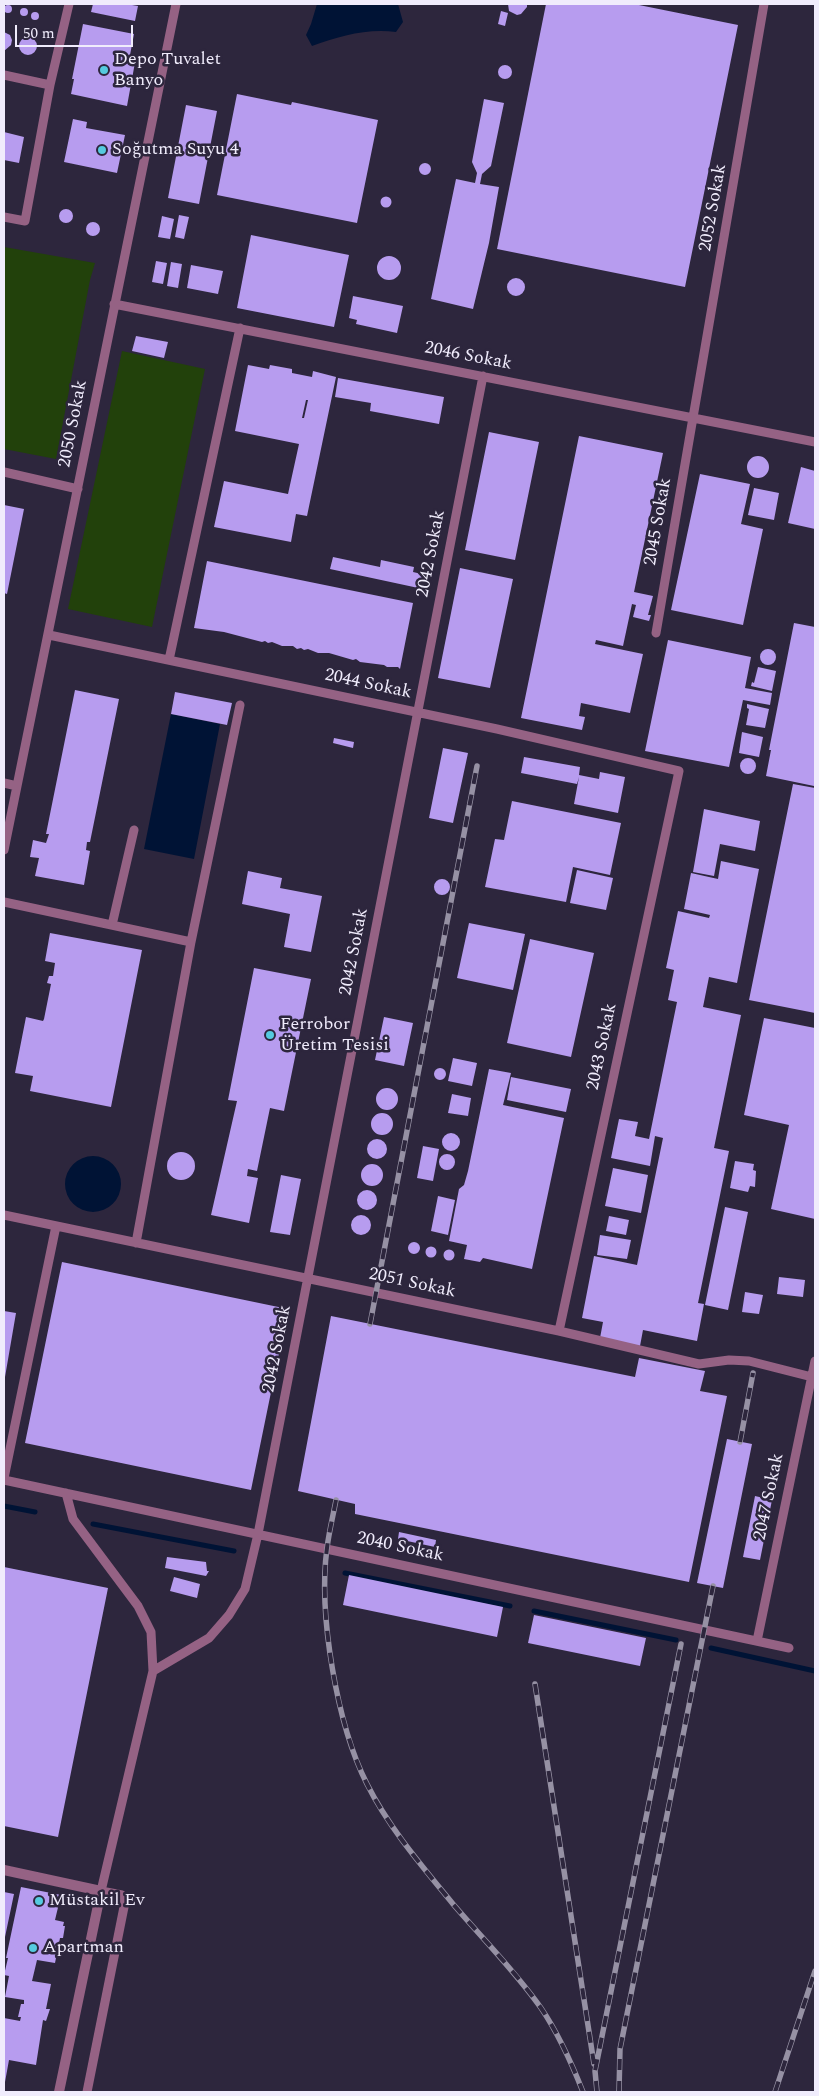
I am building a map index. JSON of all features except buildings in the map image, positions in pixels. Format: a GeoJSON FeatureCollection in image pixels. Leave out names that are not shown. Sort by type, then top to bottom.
{"type":"FeatureCollection","features":[{"type":"Feature","properties":{"kind":"street"},"geometry":{"type":"LineString","coordinates":[[4,1870],[101,1891],[59,2092]]}},
{"type":"Feature","properties":{"kind":"lane"},"geometry":{"type":"LineString","coordinates":[[4,216],[25,220],[50,85],[69,4]]}},
{"type":"Feature","properties":{"kind":"lane","name":"2050 Sokak"},"geometry":{"type":"LineString","coordinates":[[4,850],[176,4]]}},
{"type":"Feature","properties":{"kind":"lane","name":"2052 Sokak"},"geometry":{"type":"LineString","coordinates":[[694,418],[764,4]]}},
{"type":"Feature","properties":{"kind":"lane"},"geometry":{"type":"LineString","coordinates":[[4,75],[50,85]]}},
{"type":"Feature","properties":{"kind":"lane","name":"2046 Sokak"},"geometry":{"type":"LineString","coordinates":[[114,304],[815,442]]}},
{"type":"Feature","properties":{"kind":"lane"},"geometry":{"type":"LineString","coordinates":[[169,660],[240,328]]}},
{"type":"Feature","properties":{"kind":"lane","name":"2042 Sokak"},"geometry":{"type":"LineString","coordinates":[[153,1671],[209,1638],[229,1615],[245,1589],[258,1534],[484,376]]}},
{"type":"Feature","properties":{"kind":"lane","name":"2045 Sokak"},"geometry":{"type":"LineString","coordinates":[[656,633],[694,418]]}},
{"type":"Feature","properties":{"kind":"lane"},"geometry":{"type":"LineString","coordinates":[[4,472],[78,489]]}},
{"type":"Feature","properties":{"kind":"lane","name":"2044 Sokak"},"geometry":{"type":"LineString","coordinates":[[49,634],[418,712],[679,770]]}},
{"type":"Feature","properties":{"kind":"lane"},"geometry":{"type":"LineString","coordinates":[[136,1243],[191,942],[240,705]]}},
{"type":"Feature","properties":{"kind":"lane","name":"2043 Sokak"},"geometry":{"type":"LineString","coordinates":[[559,1331],[679,770]]}},
{"type":"Feature","properties":{"kind":"lane"},"geometry":{"type":"LineString","coordinates":[[4,783],[17,786]]}},
{"type":"Feature","properties":{"kind":"lane"},"geometry":{"type":"LineString","coordinates":[[112,925],[134,830]]}},
{"type":"Feature","properties":{"kind":"lane"},"geometry":{"type":"LineString","coordinates":[[4,902],[191,942]]}},
{"type":"Feature","properties":{"kind":"lane","name":"2051 Sokak"},"geometry":{"type":"LineString","coordinates":[[4,1215],[559,1331],[699,1364],[729,1360],[749,1360],[812,1377]]}},
{"type":"Feature","properties":{"kind":"lane"},"geometry":{"type":"LineString","coordinates":[[4,1479],[56,1226]]}},
{"type":"Feature","properties":{"kind":"lane","name":"2047 Sokak"},"geometry":{"type":"LineString","coordinates":[[756,1641],[815,1361]]}},
{"type":"Feature","properties":{"kind":"lane","name":"2040 Sokak"},"geometry":{"type":"LineString","coordinates":[[4,1479],[789,1648]]}},
{"type":"Feature","properties":{"kind":"lane"},"geometry":{"type":"LineString","coordinates":[[66,1493],[73,1519],[138,1606],[151,1632],[153,1671],[101,1891],[122,1895],[125,1902],[87,2092]]}},
{"type":"Feature","properties":{"kind":"green space"},"geometry":{"type":"Polygon","coordinates":[[[4,247],[95,263],[90,280],[56,459],[4,449],[4,247]]]}},
{"type":"Feature","properties":{"kind":"green space"},"geometry":{"type":"Polygon","coordinates":[[[122,351],[205,369],[152,627],[68,609],[122,351]]]}},
{"type":"Feature","properties":{"kind":"water"},"geometry":{"type":"Polygon","coordinates":[[[317,4],[398,4],[403,22],[396,32],[364,32],[312,46],[306,35],[317,4]]]}},
{"type":"Feature","properties":{"kind":"water"},"geometry":{"type":"Polygon","coordinates":[[[171,714],[220,724],[194,859],[144,849],[171,714]]]}},
{"type":"Feature","properties":{"kind":"water"},"geometry":{"type":"Polygon","coordinates":[[[93,1156],[104,1158],[113,1164],[119,1173],[121,1184],[119,1195],[113,1204],[104,1210],[93,1212],[82,1210],[73,1204],[67,1195],[65,1184],[67,1173],[73,1164],[82,1158],[93,1156]]]}},
{"type":"Feature","properties":{"kind":"waterway"},"geometry":{"type":"LineString","coordinates":[[4,1506],[35,1512]]}},
{"type":"Feature","properties":{"kind":"waterway"},"geometry":{"type":"LineString","coordinates":[[93,1524],[234,1551]]}},
{"type":"Feature","properties":{"kind":"waterway"},"geometry":{"type":"LineString","coordinates":[[345,1573],[510,1606]]}},
{"type":"Feature","properties":{"kind":"waterway"},"geometry":{"type":"LineString","coordinates":[[534,1611],[676,1640]]}},
{"type":"Feature","properties":{"kind":"waterway"},"geometry":{"type":"LineString","coordinates":[[711,1648],[815,1671]]}},
{"type":"Feature","properties":{"kind":"railway"},"geometry":{"type":"LineString","coordinates":[[370,1324],[477,766]]}},
{"type":"Feature","properties":{"kind":"railway"},"geometry":{"type":"LineString","coordinates":[[740,1442],[753,1373]]}},
{"type":"Feature","properties":{"kind":"railway"},"geometry":{"type":"LineString","coordinates":[[336,1500],[327,1548],[325,1604],[332,1669],[347,1732],[356,1760],[385,1816],[407,1846],[453,1904],[541,2008],[564,2049],[583,2092]]}},
{"type":"Feature","properties":{"kind":"railway"},"geometry":{"type":"LineString","coordinates":[[619,2092],[620,2049],[713,1586]]}},
{"type":"Feature","properties":{"kind":"railway"},"geometry":{"type":"LineString","coordinates":[[597,2092],[595,2071],[681,1644]]}},
{"type":"Feature","properties":{"kind":"railway"},"geometry":{"type":"LineString","coordinates":[[535,1684],[594,2064]]}},
{"type":"Feature","properties":{"kind":"railway"},"geometry":{"type":"LineString","coordinates":[[775,2092],[815,1971]]}},
{"type":"Feature","properties":{"kind":"place","name":"Depo Tuvalet Banyo"},"geometry":{"type":"Point","coordinates":[104,70]}},
{"type":"Feature","properties":{"kind":"place","name":"Soğutma Suyu 4"},"geometry":{"type":"Point","coordinates":[102,150]}},
{"type":"Feature","properties":{"kind":"place","name":"Ferrobor Üretim Tesisi"},"geometry":{"type":"Point","coordinates":[270,1035]}},
{"type":"Feature","properties":{"kind":"place","name":"Müstakil Ev"},"geometry":{"type":"Point","coordinates":[39,1901]}},
{"type":"Feature","properties":{"kind":"place","name":"Apartman"},"geometry":{"type":"Point","coordinates":[33,1948]}}]}
